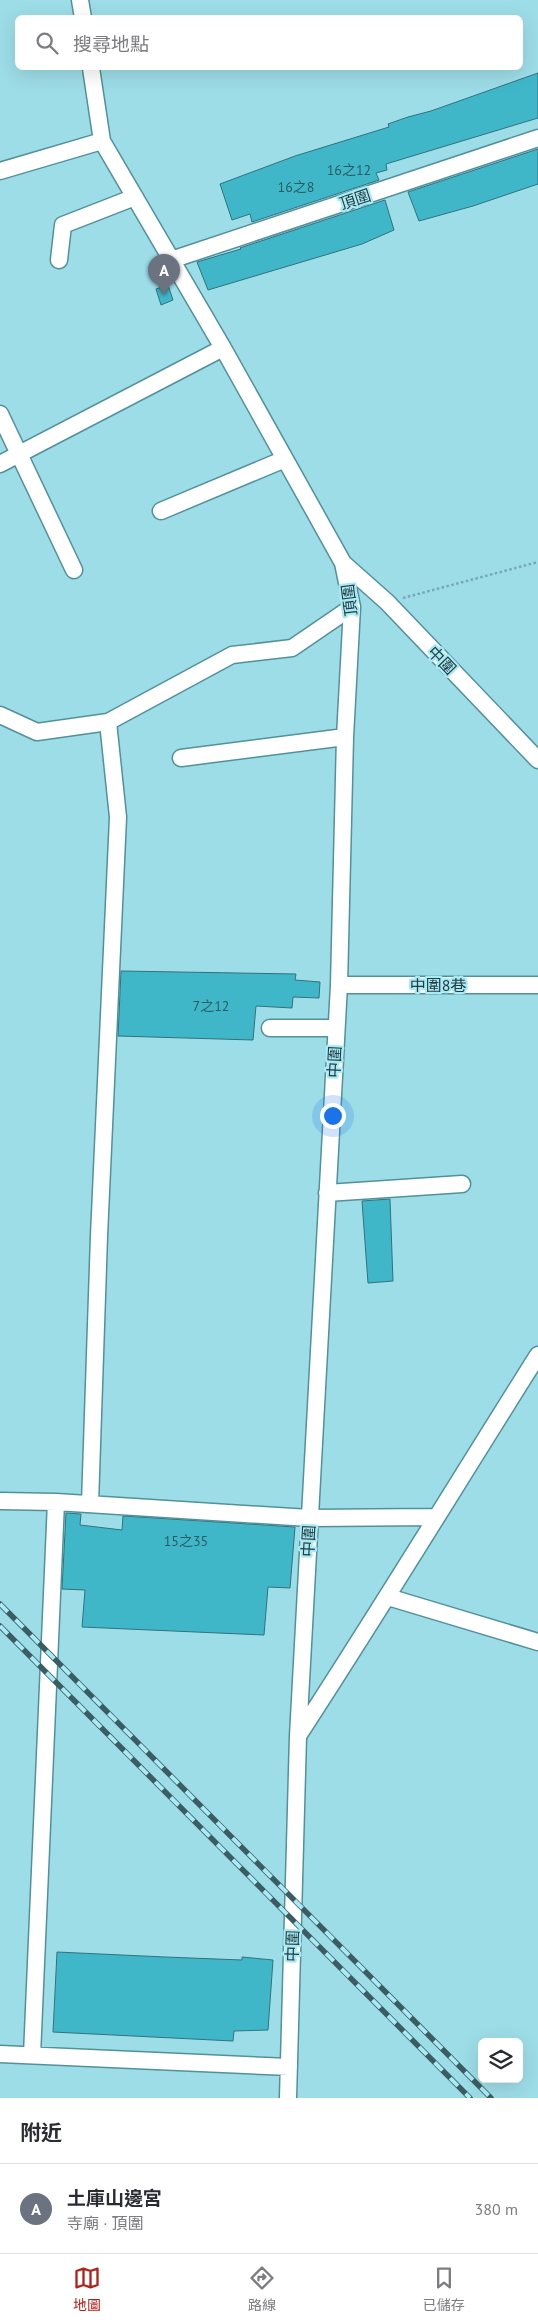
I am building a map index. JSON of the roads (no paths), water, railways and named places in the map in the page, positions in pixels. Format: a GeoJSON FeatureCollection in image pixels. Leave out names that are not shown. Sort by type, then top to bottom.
{"type":"FeatureCollection","features":[{"type":"Feature","properties":{"kind":"street"},"geometry":{"type":"LineString","coordinates":[[80,0],[82,15]]}},
{"type":"Feature","properties":{"kind":"street","name":"頂圍"},"geometry":{"type":"LineString","coordinates":[[91,70],[102,140],[223,348],[343,563],[352,607],[345,737],[339,985]]}},
{"type":"Feature","properties":{"kind":"street","name":"頂圍"},"geometry":{"type":"LineString","coordinates":[[172,260],[538,138]]}},
{"type":"Feature","properties":{"kind":"street"},"geometry":{"type":"LineString","coordinates":[[0,171],[102,140]]}},
{"type":"Feature","properties":{"kind":"street"},"geometry":{"type":"LineString","coordinates":[[59,260],[63,225],[135,197]]}},
{"type":"Feature","properties":{"kind":"street"},"geometry":{"type":"LineString","coordinates":[[0,464],[223,348]]}},
{"type":"Feature","properties":{"kind":"street"},"geometry":{"type":"LineString","coordinates":[[0,414],[74,570]]}},
{"type":"Feature","properties":{"kind":"street"},"geometry":{"type":"LineString","coordinates":[[162,511],[285,459]]}},
{"type":"Feature","properties":{"kind":"street","name":"中圍"},"geometry":{"type":"LineString","coordinates":[[343,563],[387,602],[538,760]]}},
{"type":"Feature","properties":{"kind":"street"},"geometry":{"type":"LineString","coordinates":[[0,715],[37,732],[108,722],[232,655],[292,648],[352,607]]}},
{"type":"Feature","properties":{"kind":"street"},"geometry":{"type":"LineString","coordinates":[[90,1504],[98,1236],[118,816],[108,722]]}},
{"type":"Feature","properties":{"kind":"street"},"geometry":{"type":"LineString","coordinates":[[181,758],[345,737]]}},
{"type":"Feature","properties":{"kind":"street","name":"中圍"},"geometry":{"type":"LineString","coordinates":[[288,2098],[298,1736],[339,985]]}},
{"type":"Feature","properties":{"kind":"street","name":"中圍8巷"},"geometry":{"type":"LineString","coordinates":[[339,985],[538,985]]}},
{"type":"Feature","properties":{"kind":"street"},"geometry":{"type":"LineString","coordinates":[[270,1028],[336,1028]]}},
{"type":"Feature","properties":{"kind":"street"},"geometry":{"type":"LineString","coordinates":[[327,1193],[462,1184]]}},
{"type":"Feature","properties":{"kind":"street"},"geometry":{"type":"LineString","coordinates":[[298,1736],[388,1597],[435,1517],[538,1355]]}},
{"type":"Feature","properties":{"kind":"street"},"geometry":{"type":"LineString","coordinates":[[0,1501],[56,1502],[309,1518],[435,1517]]}},
{"type":"Feature","properties":{"kind":"street"},"geometry":{"type":"LineString","coordinates":[[32,2055],[56,1502]]}},
{"type":"Feature","properties":{"kind":"street"},"geometry":{"type":"LineString","coordinates":[[388,1597],[538,1642]]}},
{"type":"Feature","properties":{"kind":"street"},"geometry":{"type":"LineString","coordinates":[[0,2054],[289,2067]]}},
{"type":"Feature","properties":{"kind":"railway"},"geometry":{"type":"LineString","coordinates":[[0,1604],[491,2098]]}},
{"type":"Feature","properties":{"kind":"railway"},"geometry":{"type":"LineString","coordinates":[[0,1626],[470,2098]]}},
{"type":"Feature","properties":{"kind":"place","name":"土庫山邊宮"},"geometry":{"type":"Point","coordinates":[164,295]}}]}
